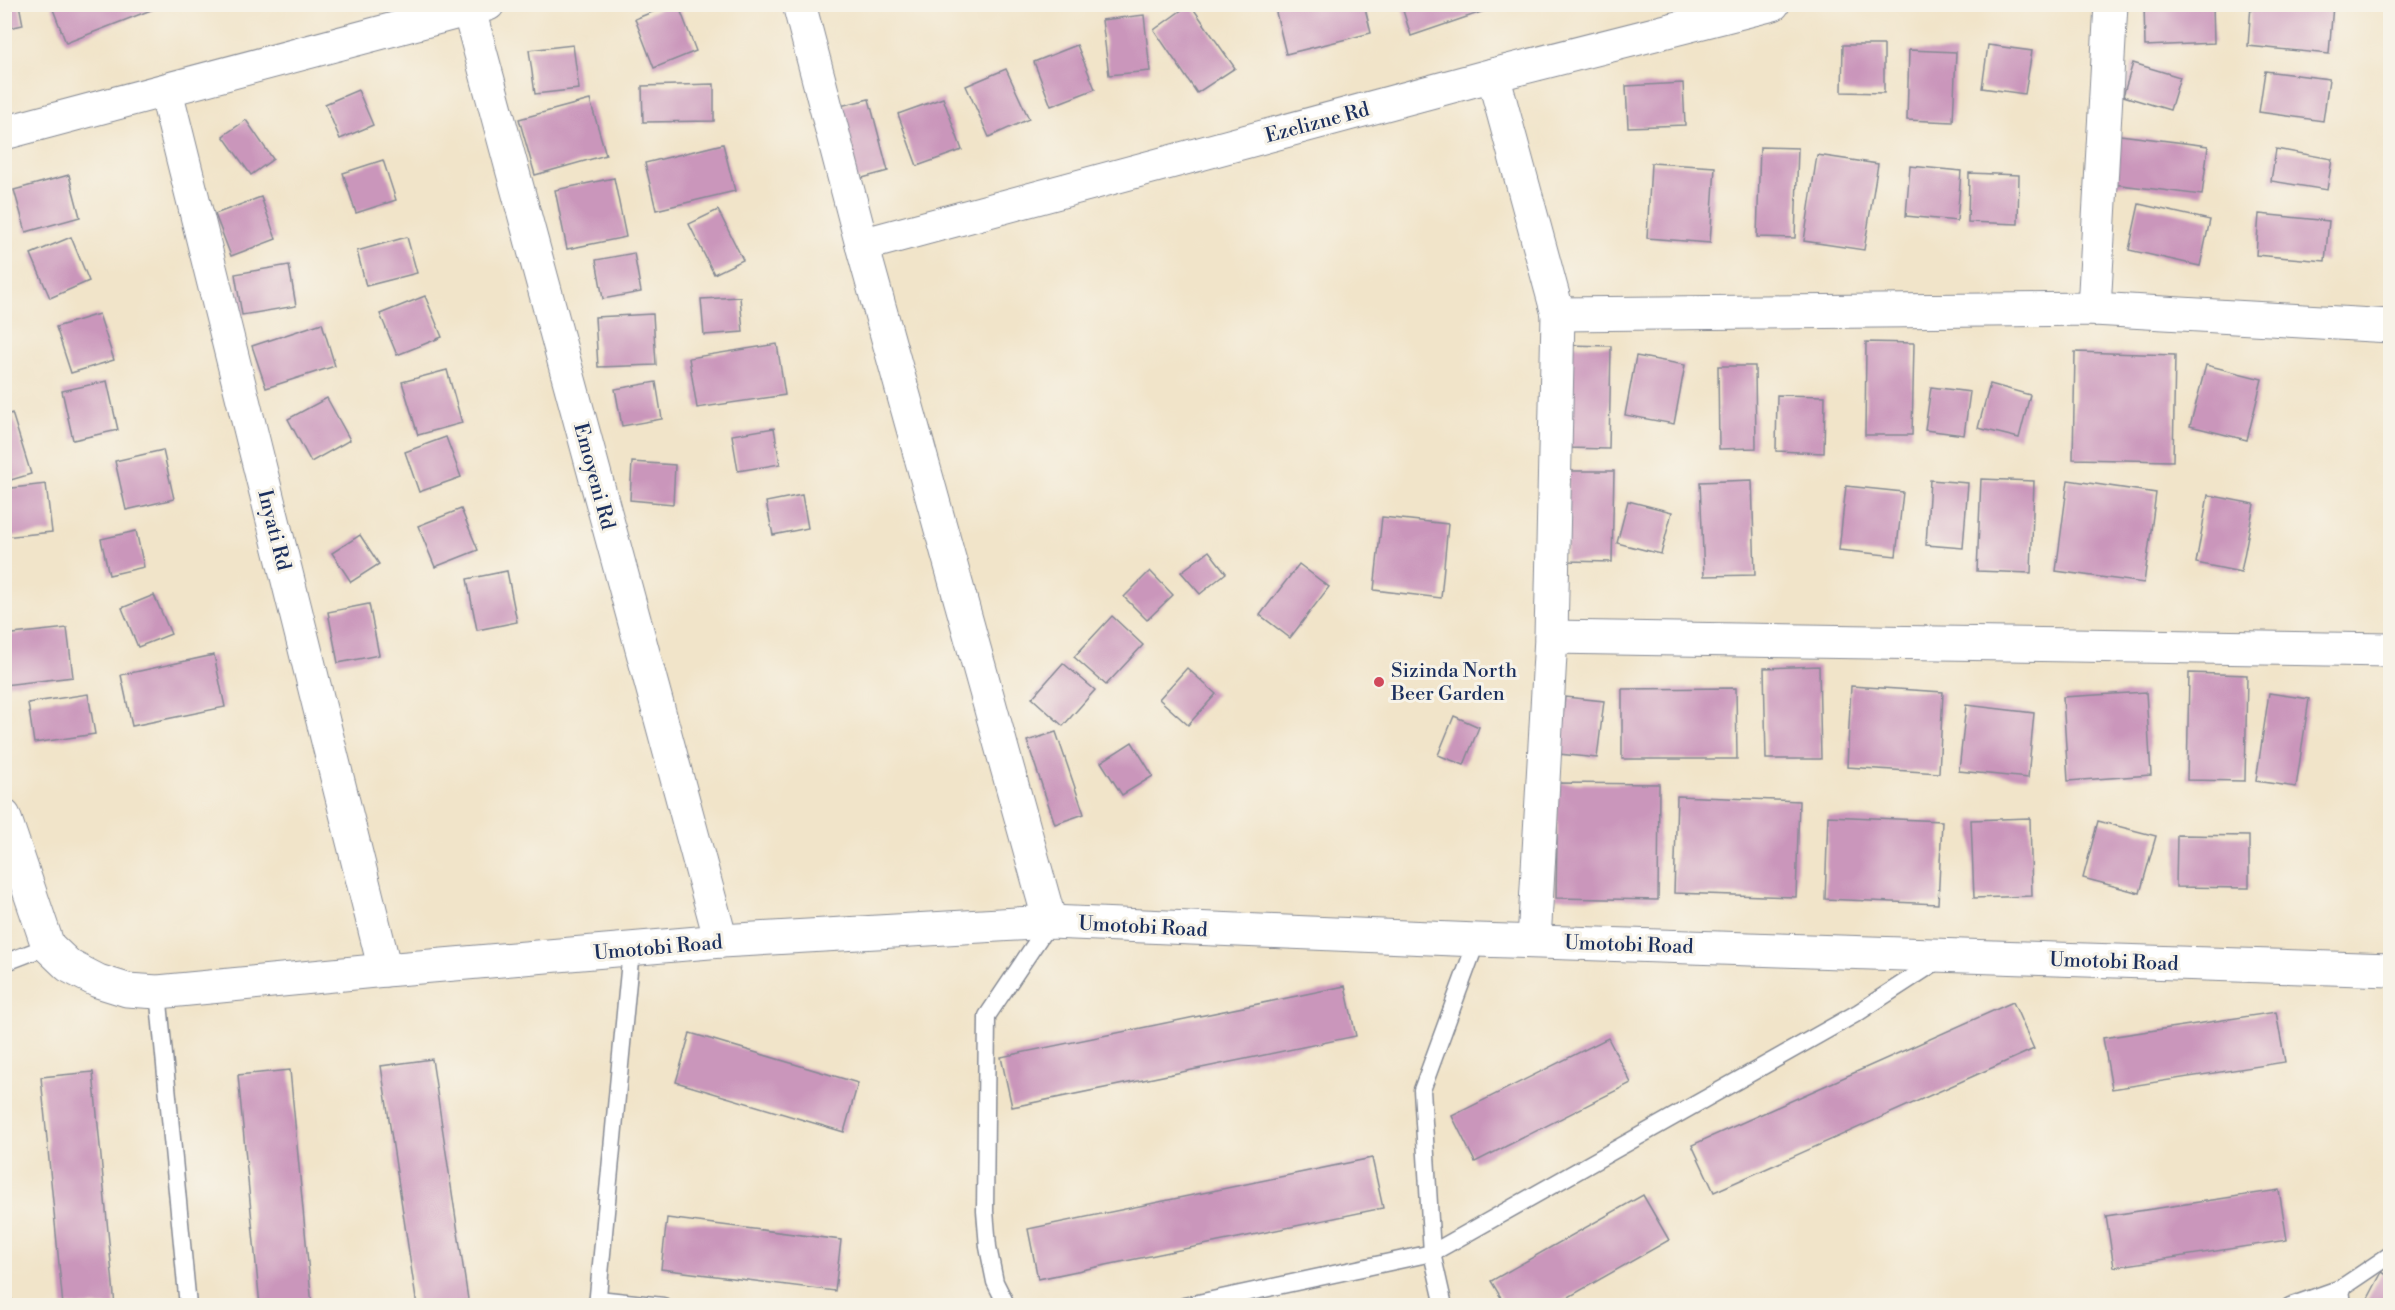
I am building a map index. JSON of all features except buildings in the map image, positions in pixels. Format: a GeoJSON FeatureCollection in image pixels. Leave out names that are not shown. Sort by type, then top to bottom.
{"type":"FeatureCollection","features":[{"type":"Feature","properties":{"kind":"street"},"geometry":{"type":"LineString","coordinates":[[799,4],[862,245],[1050,922]]}},
{"type":"Feature","properties":{"kind":"street","name":"Ezelizne Rd"},"geometry":{"type":"LineString","coordinates":[[862,245],[1492,75],[1773,4]]}},
{"type":"Feature","properties":{"kind":"street"},"geometry":{"type":"LineString","coordinates":[[2094,309],[2111,4]]}},
{"type":"Feature","properties":{"kind":"street"},"geometry":{"type":"LineString","coordinates":[[4,133],[478,7]]}},
{"type":"Feature","properties":{"kind":"street","name":"Emoyeni Rd"},"geometry":{"type":"LineString","coordinates":[[478,7],[721,941]]}},
{"type":"Feature","properties":{"kind":"street"},"geometry":{"type":"LineString","coordinates":[[1492,75],[1558,314],[1551,637],[1534,941]]}},
{"type":"Feature","properties":{"kind":"street","name":"Inyati Rd"},"geometry":{"type":"LineString","coordinates":[[166,91],[385,970]]}},
{"type":"Feature","properties":{"kind":"street"},"geometry":{"type":"LineString","coordinates":[[1558,314],[2094,309],[2391,326]]}},
{"type":"Feature","properties":{"kind":"street"},"geometry":{"type":"LineString","coordinates":[[1551,637],[2391,650]]}},
{"type":"Feature","properties":{"kind":"street","name":"Umotobi Road"},"geometry":{"type":"LineString","coordinates":[[4,816],[48,946],[69,966],[98,981],[127,990],[158,992],[721,941],[1050,922],[1477,940],[2391,970]]}},
{"type":"Feature","properties":{"kind":"lane"},"geometry":{"type":"LineString","coordinates":[[1007,1305],[995,1282],[988,1247],[985,1211],[987,1016],[1050,922]]}},
{"type":"Feature","properties":{"kind":"lane"},"geometry":{"type":"LineString","coordinates":[[1444,1305],[1432,1253],[1422,1090],[1477,940]]}},
{"type":"Feature","properties":{"kind":"lane"},"geometry":{"type":"LineString","coordinates":[[4,963],[48,946]]}},
{"type":"Feature","properties":{"kind":"lane"},"geometry":{"type":"LineString","coordinates":[[631,950],[598,1302],[663,1305]]}},
{"type":"Feature","properties":{"kind":"lane"},"geometry":{"type":"LineString","coordinates":[[1184,1305],[1432,1253],[1859,1012],[1944,956]]}},
{"type":"Feature","properties":{"kind":"lane"},"geometry":{"type":"LineString","coordinates":[[158,992],[188,1305]]}},
{"type":"Feature","properties":{"kind":"lane"},"geometry":{"type":"LineString","coordinates":[[2290,1305],[2341,1288],[2391,1255]]}},
{"type":"Feature","properties":{"kind":"lane"},"geometry":{"type":"LineString","coordinates":[[2341,1288],[2343,1305]]}},
{"type":"Feature","properties":{"kind":"place","name":"Sizinda North Beer Garden"},"geometry":{"type":"Point","coordinates":[1379,682]}}]}
